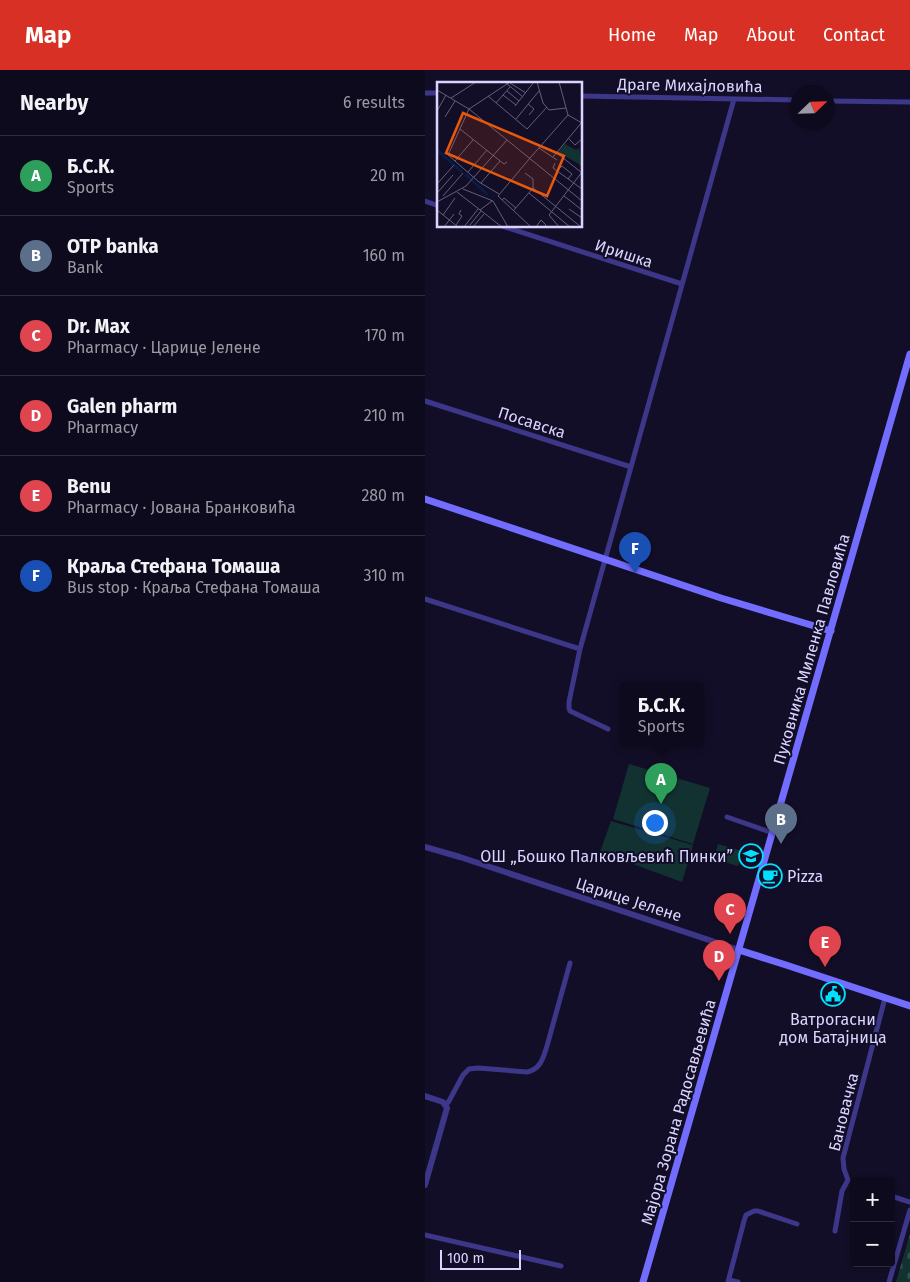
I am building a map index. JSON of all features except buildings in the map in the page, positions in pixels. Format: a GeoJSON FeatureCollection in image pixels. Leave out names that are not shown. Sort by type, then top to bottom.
{"type":"FeatureCollection","features":[{"type":"Feature","properties":{"kind":"main road","name":"Пуковника Миленка Павловића"},"geometry":{"type":"LineString","coordinates":[[739,950],[910,354]]}},
{"type":"Feature","properties":{"kind":"main road"},"geometry":{"type":"LineString","coordinates":[[425,499],[729,601],[831,631]]}},
{"type":"Feature","properties":{"kind":"main road"},"geometry":{"type":"LineString","coordinates":[[739,950],[910,1006]]}},
{"type":"Feature","properties":{"kind":"main road","name":"Мајора Зорана Радосављевића"},"geometry":{"type":"LineString","coordinates":[[643,1282],[739,950]]}},
{"type":"Feature","properties":{"kind":"street","name":"Драге Михајловића"},"geometry":{"type":"LineString","coordinates":[[583,96],[790,100]]}},
{"type":"Feature","properties":{"kind":"street"},"geometry":{"type":"LineString","coordinates":[[608,729],[570,711],[580,649],[733,99]]}},
{"type":"Feature","properties":{"kind":"street"},"geometry":{"type":"LineString","coordinates":[[835,100],[910,102]]}},
{"type":"Feature","properties":{"kind":"street"},"geometry":{"type":"LineString","coordinates":[[425,201],[437,205]]}},
{"type":"Feature","properties":{"kind":"street","name":"Иришка"},"geometry":{"type":"LineString","coordinates":[[508,228],[682,284]]}},
{"type":"Feature","properties":{"kind":"street","name":"Посавска"},"geometry":{"type":"LineString","coordinates":[[425,401],[631,467]]}},
{"type":"Feature","properties":{"kind":"street"},"geometry":{"type":"LineString","coordinates":[[425,600],[580,649]]}},
{"type":"Feature","properties":{"kind":"street"},"geometry":{"type":"LineString","coordinates":[[727,817],[773,832]]}},
{"type":"Feature","properties":{"kind":"street","name":"Царице Јелене"},"geometry":{"type":"LineString","coordinates":[[425,847],[739,950]]}},
{"type":"Feature","properties":{"kind":"street"},"geometry":{"type":"LineString","coordinates":[[425,1185],[446,1112],[446,1104],[463,1075],[469,1069],[527,1072],[539,1066],[547,1046],[570,962]]}},
{"type":"Feature","properties":{"kind":"street","name":"Бановачка"},"geometry":{"type":"LineString","coordinates":[[835,1231],[843,1190],[848,1180],[843,1158],[885,998]]}},
{"type":"Feature","properties":{"kind":"street"},"geometry":{"type":"LineString","coordinates":[[425,1096],[446,1104]]}},
{"type":"Feature","properties":{"kind":"street"},"geometry":{"type":"LineString","coordinates":[[895,1197],[910,1202]]}},
{"type":"Feature","properties":{"kind":"street"},"geometry":{"type":"LineString","coordinates":[[738,1282],[729,1281],[746,1215],[754,1210],[797,1224]]}},
{"type":"Feature","properties":{"kind":"street"},"geometry":{"type":"LineString","coordinates":[[889,1282],[910,1210]]}},
{"type":"Feature","properties":{"kind":"street"},"geometry":{"type":"LineString","coordinates":[[425,1235],[561,1266]]}},
{"type":"Feature","properties":{"kind":"green space"},"geometry":{"type":"Polygon","coordinates":[[[629,764],[710,788],[693,844],[613,819],[629,764]]]}},
{"type":"Feature","properties":{"kind":"green space"},"geometry":{"type":"Polygon","coordinates":[[[611,821],[693,845],[682,882],[600,852],[611,821]]]}},
{"type":"Feature","properties":{"kind":"green space"},"geometry":{"type":"Polygon","coordinates":[[[718,844],[742,851],[738,866],[714,859],[718,844]]]}},
{"type":"Feature","properties":{"kind":"green space"},"geometry":{"type":"Polygon","coordinates":[[[910,1234],[910,1282],[896,1282],[910,1234]]]}},
{"type":"Feature","properties":{"kind":"place","name":"Краља Стефана Томаша"},"geometry":{"type":"Point","coordinates":[635,573]}},
{"type":"Feature","properties":{"kind":"place","name":"Б.С.К."},"geometry":{"type":"Point","coordinates":[661,804]}},
{"type":"Feature","properties":{"kind":"place","name":"OTP banka"},"geometry":{"type":"Point","coordinates":[781,844]}},
{"type":"Feature","properties":{"kind":"place","name":"ОШ „Бошко Палковљевић Пинки”"},"geometry":{"type":"Point","coordinates":[751,856]}},
{"type":"Feature","properties":{"kind":"place","name":"Pizza"},"geometry":{"type":"Point","coordinates":[770,876]}},
{"type":"Feature","properties":{"kind":"place","name":"Dr. Max"},"geometry":{"type":"Point","coordinates":[730,934]}},
{"type":"Feature","properties":{"kind":"place","name":"Benu"},"geometry":{"type":"Point","coordinates":[825,967]}},
{"type":"Feature","properties":{"kind":"place","name":"Galen pharm"},"geometry":{"type":"Point","coordinates":[719,981]}},
{"type":"Feature","properties":{"kind":"place","name":"Ватрогасни дом Батајница"},"geometry":{"type":"Point","coordinates":[833,994]}}]}
